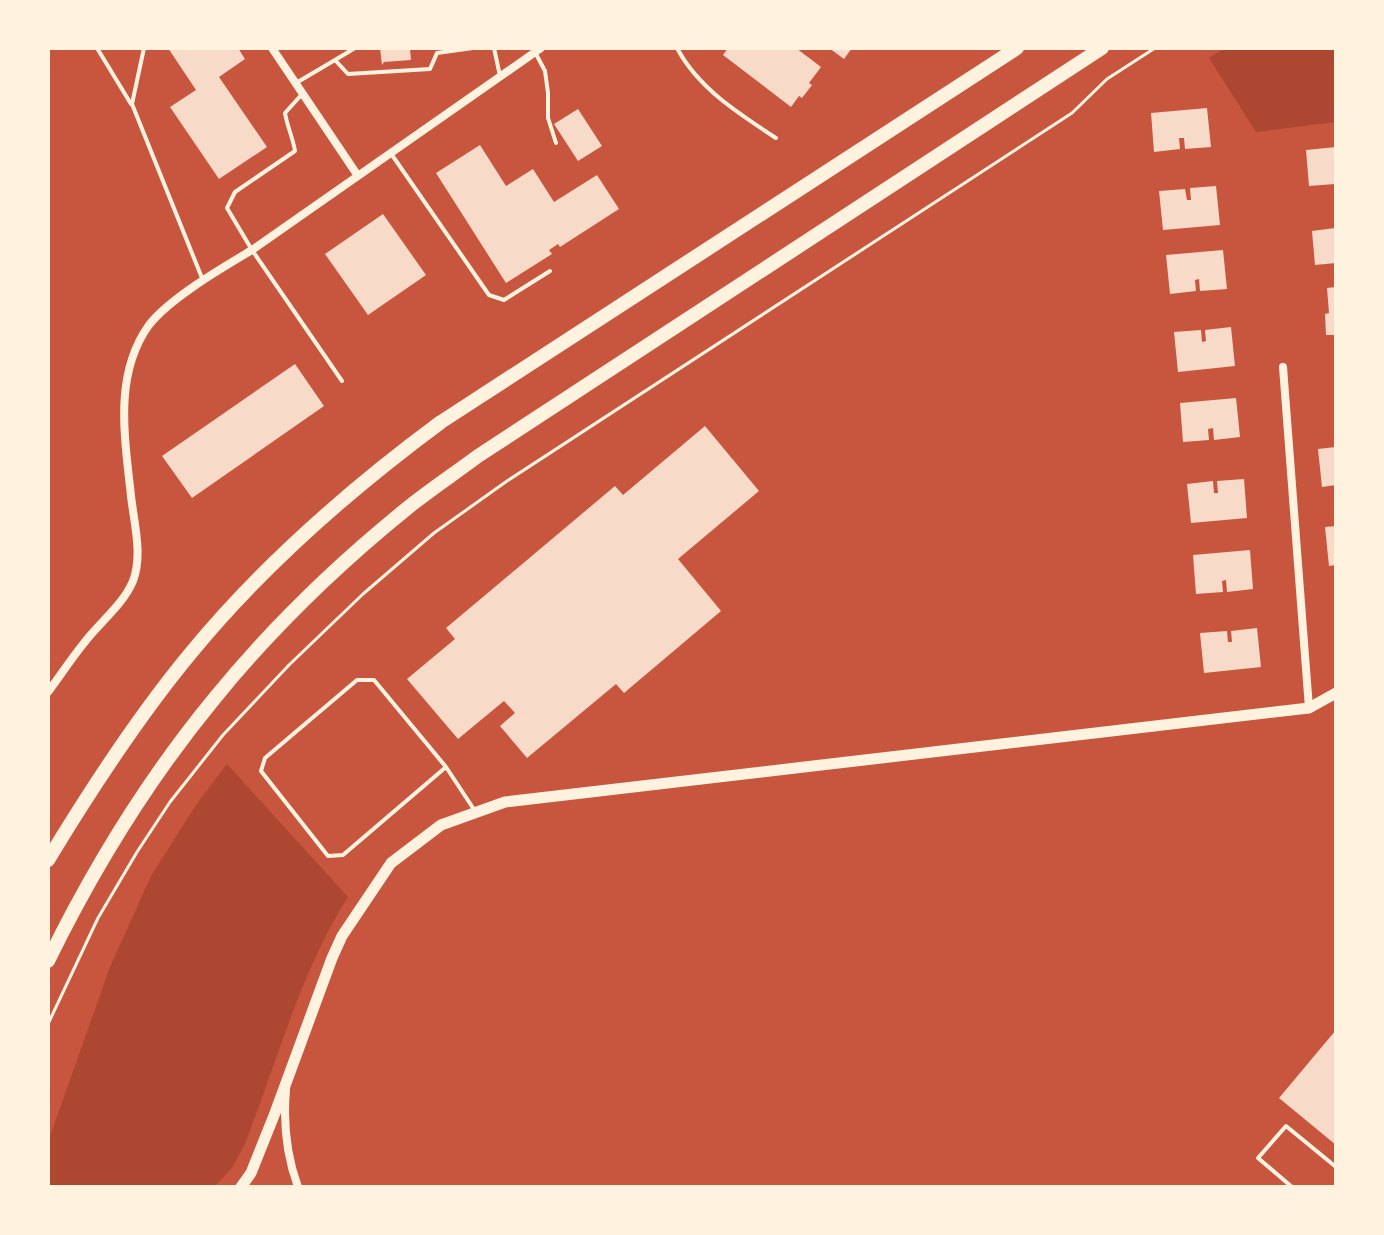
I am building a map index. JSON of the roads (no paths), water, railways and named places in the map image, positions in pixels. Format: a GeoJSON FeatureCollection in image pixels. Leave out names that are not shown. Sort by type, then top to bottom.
{"type":"FeatureCollection","features":[{"type":"Feature","properties":{"kind":"main road"},"geometry":{"type":"LineString","coordinates":[[48,860],[112,759],[191,653],[278,558],[364,480],[441,422],[1017,48]]}},
{"type":"Feature","properties":{"kind":"main road"},"geometry":{"type":"LineString","coordinates":[[48,961],[128,819],[214,699],[271,634],[337,569],[405,510],[491,448],[1102,48]]}},
{"type":"Feature","properties":{"kind":"street"},"geometry":{"type":"LineString","coordinates":[[272,48],[358,176]]}},
{"type":"Feature","properties":{"kind":"street"},"geometry":{"type":"LineString","coordinates":[[48,692],[133,581],[137,558],[123,429],[125,389],[134,354],[150,324],[203,280],[252,250],[538,50]]}},
{"type":"Feature","properties":{"kind":"street"},"geometry":{"type":"LineString","coordinates":[[1283,367],[1309,708]]}},
{"type":"Feature","properties":{"kind":"street"},"geometry":{"type":"LineString","coordinates":[[246,1186],[337,947],[391,863],[441,825],[505,802],[1309,708],[1336,693]]}},
{"type":"Feature","properties":{"kind":"street"},"geometry":{"type":"LineString","coordinates":[[287,1080],[285,1138],[288,1159],[298,1187]]}},
{"type":"Feature","properties":{"kind":"lane"},"geometry":{"type":"LineString","coordinates":[[97,48],[132,104],[203,280]]}},
{"type":"Feature","properties":{"kind":"lane"},"geometry":{"type":"LineString","coordinates":[[132,104],[144,48]]}},
{"type":"Feature","properties":{"kind":"lane"},"geometry":{"type":"LineString","coordinates":[[296,83],[355,48]]}},
{"type":"Feature","properties":{"kind":"lane"},"geometry":{"type":"LineString","coordinates":[[335,60],[348,74],[430,69],[437,53],[473,48]]}},
{"type":"Feature","properties":{"kind":"lane"},"geometry":{"type":"LineString","coordinates":[[494,48],[500,76]]}},
{"type":"Feature","properties":{"kind":"lane"},"geometry":{"type":"LineString","coordinates":[[677,48],[684,61],[728,106],[776,138]]}},
{"type":"Feature","properties":{"kind":"lane"},"geometry":{"type":"LineString","coordinates":[[538,50],[545,71],[548,118],[556,143]]}},
{"type":"Feature","properties":{"kind":"lane"},"geometry":{"type":"LineString","coordinates":[[303,93],[285,113],[295,151],[235,192],[227,208],[252,250],[342,381]]}},
{"type":"Feature","properties":{"kind":"lane"},"geometry":{"type":"LineString","coordinates":[[390,153],[489,295],[504,300],[550,271]]}},
{"type":"Feature","properties":{"kind":"lane"},"geometry":{"type":"LineString","coordinates":[[446,767],[343,855],[328,856],[261,771],[265,758],[357,680],[374,680],[446,767],[477,813]]}},
{"type":"Feature","properties":{"kind":"lane"},"geometry":{"type":"LineString","coordinates":[[1292,1187],[1258,1158],[1286,1126],[1336,1167]]}}]}
